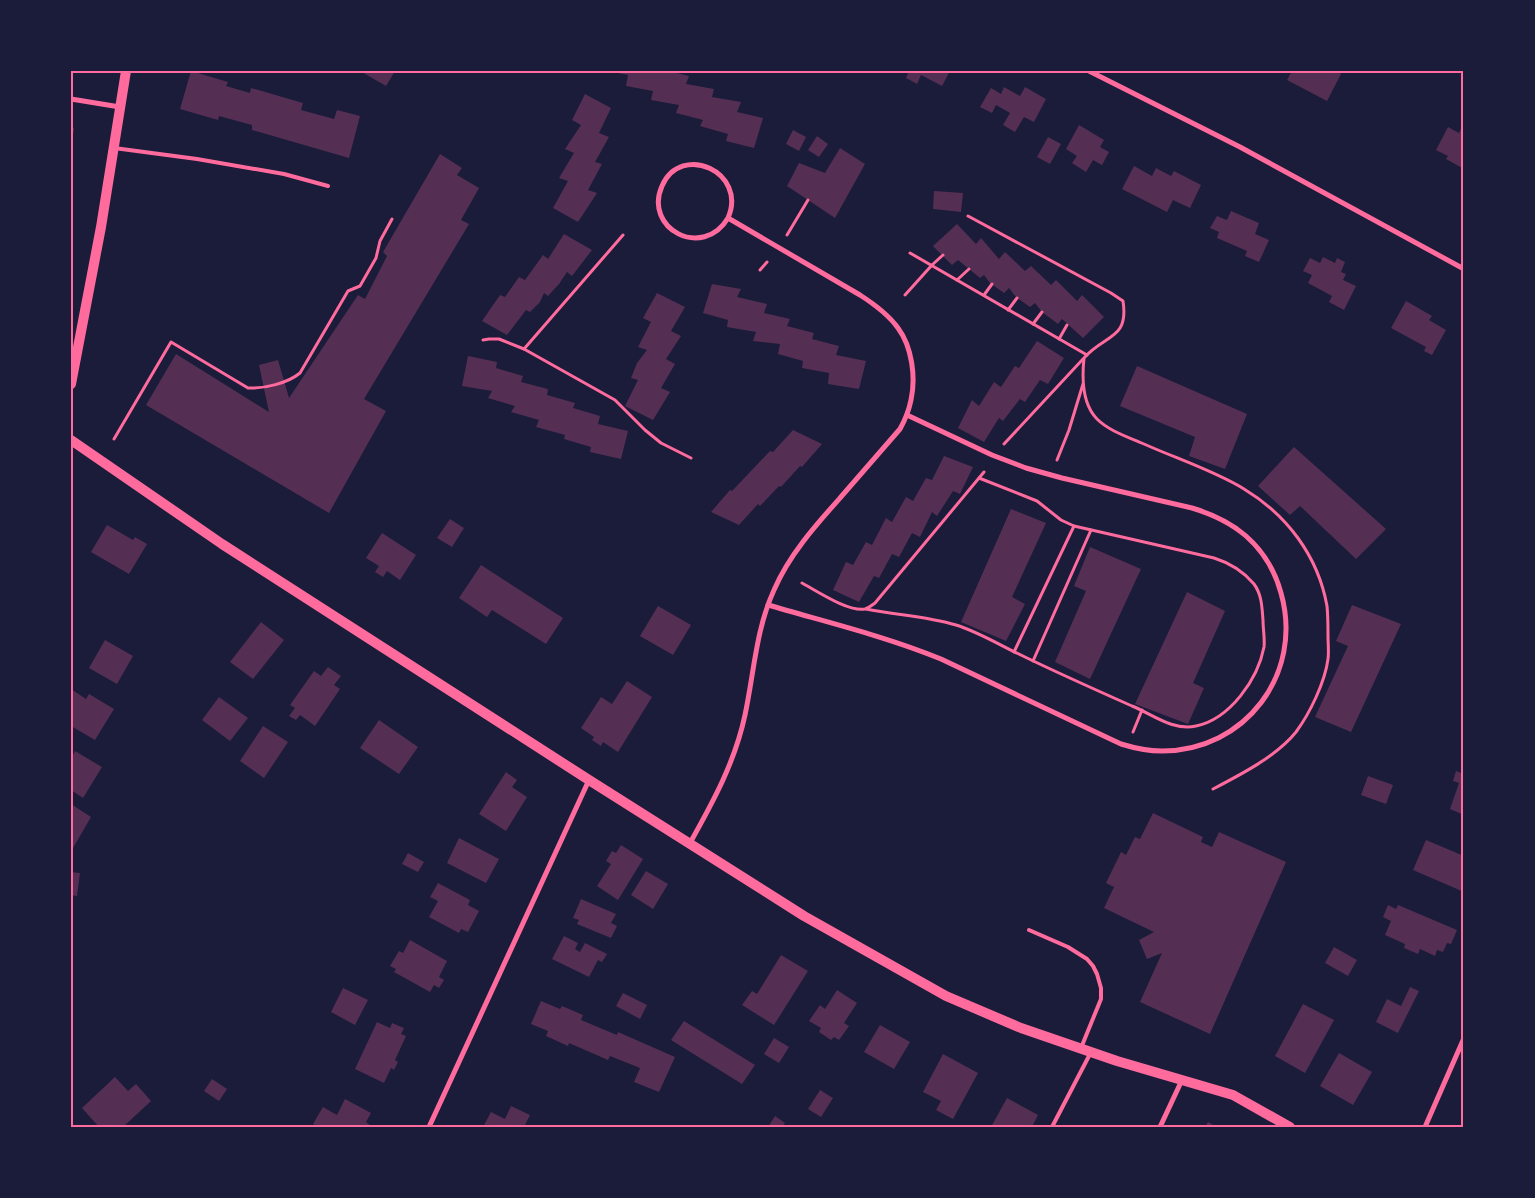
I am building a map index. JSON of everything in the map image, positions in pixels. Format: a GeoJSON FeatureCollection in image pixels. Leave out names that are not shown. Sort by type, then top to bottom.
{"type":"FeatureCollection","features":[{"type":"Feature","properties":{"kind":"main road"},"geometry":{"type":"LineString","coordinates":[[71,384],[93,272],[126,71]]}},
{"type":"Feature","properties":{"kind":"main road"},"geometry":{"type":"LineString","coordinates":[[71,440],[222,544],[804,916],[946,996],[1021,1028],[1233,1095],[1290,1127]]}},
{"type":"Feature","properties":{"kind":"street"},"geometry":{"type":"LineString","coordinates":[[1089,71],[1240,147],[1464,268]]}},
{"type":"Feature","properties":{"kind":"street"},"geometry":{"type":"LineString","coordinates":[[71,99],[121,107]]}},
{"type":"Feature","properties":{"kind":"street"},"geometry":{"type":"LineString","coordinates":[[695,164],[709,167],[725,179],[731,192],[732,205],[728,218],[718,231],[704,238],[696,239],[680,235],[667,226],[660,212],[658,204],[661,188],[670,174],[682,167],[695,164]]}},
{"type":"Feature","properties":{"kind":"street"},"geometry":{"type":"LineString","coordinates":[[690,844],[715,798],[733,756],[745,717],[759,638],[768,606],[781,575],[817,523],[900,429],[912,399],[912,367],[908,348],[899,330],[887,316],[860,295],[728,218]]}},
{"type":"Feature","properties":{"kind":"street"},"geometry":{"type":"LineString","coordinates":[[768,606],[887,639],[915,649],[941,659],[1121,744],[1140,749],[1160,752],[1180,750],[1200,746],[1218,739],[1251,716],[1264,700],[1274,683],[1286,644],[1285,605],[1271,567],[1246,536],[1212,514],[1026,468],[992,455],[907,415]]}},
{"type":"Feature","properties":{"kind":"street"},"geometry":{"type":"LineString","coordinates":[[428,1127],[589,780]]}},
{"type":"Feature","properties":{"kind":"street"},"geometry":{"type":"LineString","coordinates":[[1425,1127],[1464,1038]]}},
{"type":"Feature","properties":{"kind":"street"},"geometry":{"type":"LineString","coordinates":[[1160,1127],[1182,1080]]}},
{"type":"Feature","properties":{"kind":"lane"},"geometry":{"type":"LineString","coordinates":[[114,148],[197,159],[274,173],[328,186]]}},
{"type":"Feature","properties":{"kind":"lane"},"geometry":{"type":"LineString","coordinates":[[1029,930],[1068,947],[1087,959],[1093,966],[1101,988],[1101,999],[1080,1048]]}},
{"type":"Feature","properties":{"kind":"lane"},"geometry":{"type":"LineString","coordinates":[[1052,1127],[1092,1052]]}},
{"type":"Feature","properties":{"kind":"path"},"geometry":{"type":"LineString","coordinates":[[786,236],[808,200]]}},
{"type":"Feature","properties":{"kind":"path"},"geometry":{"type":"LineString","coordinates":[[968,216],[1111,292],[1123,301],[1125,315],[1122,326],[1114,335],[1085,356],[1002,446]]}},
{"type":"Feature","properties":{"kind":"path"},"geometry":{"type":"LineString","coordinates":[[114,438],[171,342],[248,388],[259,389],[294,379],[300,373],[348,291],[360,286],[376,258],[380,241],[392,219]]}},
{"type":"Feature","properties":{"kind":"path"},"geometry":{"type":"LineString","coordinates":[[524,348],[623,235]]}},
{"type":"Feature","properties":{"kind":"path"},"geometry":{"type":"LineString","coordinates":[[910,253],[1085,356]]}},
{"type":"Feature","properties":{"kind":"path"},"geometry":{"type":"LineString","coordinates":[[905,295],[932,265],[943,256]]}},
{"type":"Feature","properties":{"kind":"path"},"geometry":{"type":"LineString","coordinates":[[760,270],[767,262]]}},
{"type":"Feature","properties":{"kind":"path"},"geometry":{"type":"LineString","coordinates":[[957,280],[969,269]]}},
{"type":"Feature","properties":{"kind":"path"},"geometry":{"type":"LineString","coordinates":[[984,295],[992,284]]}},
{"type":"Feature","properties":{"kind":"path"},"geometry":{"type":"LineString","coordinates":[[1008,310],[1017,298]]}},
{"type":"Feature","properties":{"kind":"path"},"geometry":{"type":"LineString","coordinates":[[1033,324],[1042,312]]}},
{"type":"Feature","properties":{"kind":"path"},"geometry":{"type":"LineString","coordinates":[[1059,339],[1067,325]]}},
{"type":"Feature","properties":{"kind":"path"},"geometry":{"type":"LineString","coordinates":[[483,340],[499,339],[524,348],[615,400],[661,443],[691,458]]}},
{"type":"Feature","properties":{"kind":"path"},"geometry":{"type":"LineString","coordinates":[[1049,475],[1062,450],[1083,383],[1085,356]]}},
{"type":"Feature","properties":{"kind":"path"},"geometry":{"type":"LineString","coordinates":[[1083,383],[1090,408],[1096,419],[1109,428],[1243,488],[1282,518],[1297,536],[1320,578],[1327,607],[1328,659],[1318,692],[1307,716],[1296,732],[1275,751],[1241,775],[1213,789]]}},
{"type":"Feature","properties":{"kind":"path"},"geometry":{"type":"LineString","coordinates":[[866,609],[875,603],[984,472]]}},
{"type":"Feature","properties":{"kind":"path"},"geometry":{"type":"LineString","coordinates":[[802,583],[844,605],[857,609],[940,620],[958,626],[1142,710],[1162,721],[1179,726],[1195,726],[1215,719],[1239,699],[1254,676],[1264,646],[1262,601],[1255,585],[1230,563],[1074,526],[1061,520],[1037,501],[979,478]]}},
{"type":"Feature","properties":{"kind":"path"},"geometry":{"type":"LineString","coordinates":[[1014,652],[1074,526]]}},
{"type":"Feature","properties":{"kind":"path"},"geometry":{"type":"LineString","coordinates":[[1033,661],[1092,530]]}},
{"type":"Feature","properties":{"kind":"path"},"geometry":{"type":"LineString","coordinates":[[1133,732],[1142,710]]}},
{"type":"Feature","properties":{"kind":"building"},"geometry":{"type":"Polygon","coordinates":[[[191,71],[228,82],[226,86],[250,93],[251,88],[303,103],[301,110],[334,119],[337,110],[360,116],[349,158],[252,130],[252,125],[219,116],[218,120],[180,109],[191,71]]]}},
{"type":"Feature","properties":{"kind":"building"},"geometry":{"type":"Polygon","coordinates":[[[360,71],[395,71],[386,86],[360,71]]]}},
{"type":"Feature","properties":{"kind":"building"},"geometry":{"type":"Polygon","coordinates":[[[607,71],[669,71],[689,76],[686,84],[714,89],[712,97],[741,102],[737,112],[763,118],[754,148],[726,141],[728,134],[700,126],[703,120],[676,113],[679,105],[651,100],[653,91],[626,86],[628,75],[607,71]]]}},
{"type":"Feature","properties":{"kind":"building"},"geometry":{"type":"Polygon","coordinates":[[[909,71],[950,71],[942,86],[921,75],[917,84],[906,78],[909,71]]]}},
{"type":"Feature","properties":{"kind":"building"},"geometry":{"type":"Polygon","coordinates":[[[1292,71],[1336,71],[1341,74],[1327,101],[1287,80],[1292,71]]]}},
{"type":"Feature","properties":{"kind":"building"},"geometry":{"type":"Polygon","coordinates":[[[1004,87],[1020,96],[1025,87],[1046,99],[1034,122],[1024,117],[1015,132],[1003,125],[1010,113],[996,105],[992,113],[980,107],[991,88],[1001,94],[1004,87]]]}},
{"type":"Feature","properties":{"kind":"building"},"geometry":{"type":"Polygon","coordinates":[[[585,94],[611,108],[599,133],[609,137],[595,162],[602,164],[588,190],[597,193],[578,222],[553,208],[568,181],[559,178],[574,153],[565,149],[581,125],[572,120],[585,94]]]}},
{"type":"Feature","properties":{"kind":"building"},"geometry":{"type":"Polygon","coordinates":[[[1079,125],[1104,140],[1100,147],[1109,152],[1102,165],[1093,160],[1086,172],[1072,163],[1077,156],[1066,149],[1079,125]]]}},
{"type":"Feature","properties":{"kind":"building"},"geometry":{"type":"Polygon","coordinates":[[[71,127],[74,128],[72,140],[71,140],[71,127]]]}},
{"type":"Feature","properties":{"kind":"building"},"geometry":{"type":"Polygon","coordinates":[[[1448,127],[1459,133],[1461,129],[1464,130],[1464,169],[1446,159],[1448,156],[1436,150],[1448,127]]]}},
{"type":"Feature","properties":{"kind":"building"},"geometry":{"type":"Polygon","coordinates":[[[793,130],[806,137],[799,151],[786,144],[793,130]]]}},
{"type":"Feature","properties":{"kind":"building"},"geometry":{"type":"Polygon","coordinates":[[[817,136],[828,144],[819,157],[808,150],[817,136]]]}},
{"type":"Feature","properties":{"kind":"building"},"geometry":{"type":"Polygon","coordinates":[[[1048,137],[1061,144],[1050,164],[1037,157],[1048,137]]]}},
{"type":"Feature","properties":{"kind":"building"},"geometry":{"type":"Polygon","coordinates":[[[840,148],[865,164],[835,218],[787,186],[799,163],[825,173],[840,148]]]}},
{"type":"Feature","properties":{"kind":"building"},"geometry":{"type":"Polygon","coordinates":[[[440,154],[462,168],[457,175],[479,188],[461,220],[469,224],[364,399],[386,411],[329,513],[146,405],[176,354],[269,412],[259,365],[278,360],[289,398],[358,295],[365,299],[387,256],[383,252],[440,154]]]}},
{"type":"Feature","properties":{"kind":"building"},"geometry":{"type":"Polygon","coordinates":[[[1134,166],[1152,176],[1156,168],[1171,176],[1174,171],[1201,185],[1190,208],[1173,200],[1167,212],[1122,189],[1134,166]]]}},
{"type":"Feature","properties":{"kind":"building"},"geometry":{"type":"Polygon","coordinates":[[[934,191],[963,193],[961,212],[933,209],[934,191]]]}},
{"type":"Feature","properties":{"kind":"building"},"geometry":{"type":"Polygon","coordinates":[[[1231,211],[1259,223],[1255,234],[1269,240],[1259,262],[1245,256],[1247,251],[1217,238],[1219,232],[1210,228],[1217,216],[1227,220],[1231,211]]]}},
{"type":"Feature","properties":{"kind":"building"},"geometry":{"type":"Polygon","coordinates":[[[957,224],[976,244],[981,238],[999,259],[1005,252],[1025,271],[1031,266],[1051,285],[1056,280],[1077,301],[1082,295],[1104,317],[1083,338],[1062,319],[1058,324],[1042,312],[1035,303],[1030,307],[1016,297],[1009,288],[1004,293],[990,283],[984,275],[980,278],[958,260],[952,265],[933,246],[957,224]]]}},
{"type":"Feature","properties":{"kind":"building"},"geometry":{"type":"Polygon","coordinates":[[[564,234],[592,250],[572,276],[567,272],[548,296],[544,293],[540,302],[530,312],[526,310],[507,335],[482,321],[500,295],[505,297],[519,277],[525,280],[543,255],[548,259],[564,234]]]}},
{"type":"Feature","properties":{"kind":"building"},"geometry":{"type":"Polygon","coordinates":[[[1323,257],[1335,263],[1337,258],[1345,262],[1341,272],[1346,274],[1343,280],[1356,286],[1344,310],[1329,302],[1332,296],[1308,283],[1312,275],[1303,271],[1310,258],[1320,263],[1323,257]]]}},
{"type":"Feature","properties":{"kind":"building"},"geometry":{"type":"Polygon","coordinates":[[[712,284],[741,289],[737,297],[767,304],[764,313],[790,319],[787,326],[814,333],[812,339],[839,346],[836,355],[866,361],[859,389],[828,384],[829,373],[802,368],[803,361],[778,354],[780,344],[753,341],[756,332],[727,327],[728,320],[703,313],[712,284]]]}},
{"type":"Feature","properties":{"kind":"building"},"geometry":{"type":"Polygon","coordinates":[[[657,293],[685,307],[671,331],[681,336],[666,359],[675,364],[661,388],[670,392],[653,420],[625,406],[638,380],[631,378],[637,363],[647,350],[638,347],[651,322],[643,318],[657,293]]]}},
{"type":"Feature","properties":{"kind":"building"},"geometry":{"type":"Polygon","coordinates":[[[1406,301],[1432,316],[1429,320],[1446,330],[1432,355],[1424,351],[1426,347],[1391,328],[1406,301]]]}},
{"type":"Feature","properties":{"kind":"building"},"geometry":{"type":"Polygon","coordinates":[[[1037,341],[1064,358],[1048,384],[1040,380],[1025,402],[1020,399],[1003,421],[999,418],[984,442],[958,428],[972,400],[979,406],[994,382],[1001,387],[1015,366],[1019,368],[1037,341]]]}},
{"type":"Feature","properties":{"kind":"building"},"geometry":{"type":"Polygon","coordinates":[[[468,356],[497,362],[496,368],[523,376],[521,382],[548,389],[547,395],[575,403],[573,408],[600,416],[598,424],[628,431],[621,459],[590,452],[591,447],[564,439],[565,435],[536,427],[539,420],[511,412],[515,406],[488,398],[492,391],[462,386],[468,356]]]}},
{"type":"Feature","properties":{"kind":"building"},"geometry":{"type":"Polygon","coordinates":[[[1137,366],[1247,414],[1225,469],[1189,456],[1195,437],[1120,406],[1137,366]]]}},
{"type":"Feature","properties":{"kind":"building"},"geometry":{"type":"Polygon","coordinates":[[[793,430],[822,444],[802,467],[800,466],[760,506],[758,504],[739,525],[711,512],[730,490],[732,491],[770,451],[773,452],[793,430]]]}},
{"type":"Feature","properties":{"kind":"building"},"geometry":{"type":"Polygon","coordinates":[[[1294,447],[1386,529],[1356,559],[1300,506],[1290,515],[1258,486],[1294,447]]]}},
{"type":"Feature","properties":{"kind":"building"},"geometry":{"type":"Polygon","coordinates":[[[944,456],[973,467],[960,494],[953,491],[937,516],[932,512],[920,537],[912,533],[899,557],[892,554],[879,578],[874,576],[859,602],[833,590],[846,562],[853,565],[866,542],[872,545],[886,518],[892,522],[906,497],[913,501],[926,478],[932,480],[944,456]]]}},
{"type":"Feature","properties":{"kind":"building"},"geometry":{"type":"Polygon","coordinates":[[[1011,509],[1046,523],[1012,597],[1025,604],[1006,641],[961,622],[1011,509]]]}},
{"type":"Feature","properties":{"kind":"building"},"geometry":{"type":"Polygon","coordinates":[[[450,519],[464,528],[452,547],[437,538],[450,519]]]}},
{"type":"Feature","properties":{"kind":"building"},"geometry":{"type":"Polygon","coordinates":[[[107,525],[133,540],[135,537],[147,544],[129,574],[91,552],[107,525]]]}},
{"type":"Feature","properties":{"kind":"building"},"geometry":{"type":"Polygon","coordinates":[[[382,533],[416,555],[400,580],[387,571],[383,577],[375,572],[379,566],[366,558],[382,533]]]}},
{"type":"Feature","properties":{"kind":"building"},"geometry":{"type":"Polygon","coordinates":[[[1090,547],[1141,569],[1090,679],[1055,662],[1086,591],[1074,586],[1090,547]]]}},
{"type":"Feature","properties":{"kind":"building"},"geometry":{"type":"Polygon","coordinates":[[[481,565],[563,618],[546,644],[492,610],[487,617],[459,598],[481,565]]]}},
{"type":"Feature","properties":{"kind":"building"},"geometry":{"type":"Polygon","coordinates":[[[1187,592],[1225,611],[1193,683],[1204,688],[1188,724],[1135,704],[1187,592]]]}},
{"type":"Feature","properties":{"kind":"building"},"geometry":{"type":"Polygon","coordinates":[[[1352,605],[1401,624],[1351,732],[1315,717],[1348,646],[1336,641],[1352,605]]]}},
{"type":"Feature","properties":{"kind":"building"},"geometry":{"type":"Polygon","coordinates":[[[658,606],[691,625],[673,655],[640,636],[658,606]]]}},
{"type":"Feature","properties":{"kind":"building"},"geometry":{"type":"Polygon","coordinates":[[[261,622],[284,640],[253,679],[230,662],[261,622]]]}},
{"type":"Feature","properties":{"kind":"building"},"geometry":{"type":"Polygon","coordinates":[[[105,640],[133,656],[117,684],[89,668],[105,640]]]}},
{"type":"Feature","properties":{"kind":"building"},"geometry":{"type":"Polygon","coordinates":[[[328,667],[341,676],[334,685],[340,689],[315,726],[300,715],[296,720],[289,716],[295,708],[290,705],[314,671],[321,676],[328,667]]]}},
{"type":"Feature","properties":{"kind":"building"},"geometry":{"type":"Polygon","coordinates":[[[627,681],[652,697],[618,752],[603,742],[601,746],[592,740],[594,737],[581,728],[601,697],[612,704],[627,681]]]}},
{"type":"Feature","properties":{"kind":"building"},"geometry":{"type":"Polygon","coordinates":[[[71,689],[86,699],[89,694],[114,709],[95,740],[71,726],[71,689]]]}},
{"type":"Feature","properties":{"kind":"building"},"geometry":{"type":"Polygon","coordinates":[[[219,697],[248,718],[230,741],[202,720],[219,697]]]}},
{"type":"Feature","properties":{"kind":"building"},"geometry":{"type":"Polygon","coordinates":[[[379,720],[418,747],[399,774],[360,748],[379,720]]]}},
{"type":"Feature","properties":{"kind":"building"},"geometry":{"type":"Polygon","coordinates":[[[263,726],[288,742],[264,778],[240,761],[263,726]]]}},
{"type":"Feature","properties":{"kind":"building"},"geometry":{"type":"Polygon","coordinates":[[[75,751],[102,767],[83,798],[71,790],[71,753],[73,755],[75,751]]]}},
{"type":"Feature","properties":{"kind":"building"},"geometry":{"type":"Polygon","coordinates":[[[1456,771],[1464,774],[1464,815],[1450,809],[1459,783],[1453,781],[1456,771]]]}},
{"type":"Feature","properties":{"kind":"building"},"geometry":{"type":"Polygon","coordinates":[[[506,772],[517,780],[512,787],[527,797],[506,831],[479,814],[506,772]]]}},
{"type":"Feature","properties":{"kind":"building"},"geometry":{"type":"Polygon","coordinates":[[[1368,776],[1393,785],[1386,804],[1361,795],[1368,776]]]}},
{"type":"Feature","properties":{"kind":"building"},"geometry":{"type":"Polygon","coordinates":[[[71,804],[91,817],[73,848],[71,847],[71,804]]]}},
{"type":"Feature","properties":{"kind":"building"},"geometry":{"type":"Polygon","coordinates":[[[1153,813],[1203,837],[1201,842],[1212,847],[1219,832],[1286,862],[1210,1034],[1140,1002],[1162,953],[1147,959],[1139,940],[1154,932],[1104,908],[1114,887],[1106,883],[1121,852],[1126,855],[1135,837],[1140,839],[1153,813]]]}},
{"type":"Feature","properties":{"kind":"building"},"geometry":{"type":"Polygon","coordinates":[[[459,838],[499,859],[486,883],[447,863],[459,838]]]}},
{"type":"Feature","properties":{"kind":"building"},"geometry":{"type":"Polygon","coordinates":[[[1426,840],[1464,856],[1464,892],[1413,870],[1426,840]]]}},
{"type":"Feature","properties":{"kind":"building"},"geometry":{"type":"Polygon","coordinates":[[[621,845],[643,859],[618,900],[597,886],[611,864],[606,861],[612,851],[616,853],[621,845]]]}},
{"type":"Feature","properties":{"kind":"building"},"geometry":{"type":"Polygon","coordinates":[[[408,853],[424,862],[418,872],[402,864],[408,853]]]}},
{"type":"Feature","properties":{"kind":"building"},"geometry":{"type":"Polygon","coordinates":[[[646,871],[668,884],[653,909],[631,895],[646,871]]]}},
{"type":"Feature","properties":{"kind":"building"},"geometry":{"type":"Polygon","coordinates":[[[71,872],[80,873],[77,896],[71,895],[71,872]]]}},
{"type":"Feature","properties":{"kind":"building"},"geometry":{"type":"Polygon","coordinates":[[[438,883],[470,900],[468,905],[479,911],[468,932],[461,929],[459,933],[429,917],[438,901],[430,897],[438,883]]]}},
{"type":"Feature","properties":{"kind":"building"},"geometry":{"type":"Polygon","coordinates":[[[581,899],[616,914],[611,923],[617,926],[611,938],[577,924],[579,920],[573,918],[581,899]]]}},
{"type":"Feature","properties":{"kind":"building"},"geometry":{"type":"Polygon","coordinates":[[[1388,905],[1396,909],[1398,905],[1457,930],[1451,944],[1447,943],[1443,952],[1437,950],[1435,956],[1420,949],[1418,954],[1404,948],[1405,944],[1385,935],[1391,921],[1383,917],[1388,905]]]}},
{"type":"Feature","properties":{"kind":"building"},"geometry":{"type":"Polygon","coordinates":[[[564,936],[578,943],[575,949],[580,952],[585,943],[607,954],[602,962],[598,960],[589,977],[552,959],[564,936]]]}},
{"type":"Feature","properties":{"kind":"building"},"geometry":{"type":"Polygon","coordinates":[[[410,940],[447,961],[439,977],[444,980],[439,988],[434,985],[430,992],[394,972],[396,969],[390,966],[399,951],[403,953],[410,940]]]}},
{"type":"Feature","properties":{"kind":"building"},"geometry":{"type":"Polygon","coordinates":[[[1334,947],[1357,960],[1348,976],[1325,963],[1334,947]]]}},
{"type":"Feature","properties":{"kind":"building"},"geometry":{"type":"Polygon","coordinates":[[[781,955],[808,971],[774,1025],[742,1005],[752,991],[757,994],[781,955]]]}},
{"type":"Feature","properties":{"kind":"building"},"geometry":{"type":"Polygon","coordinates":[[[1410,987],[1419,991],[1398,1033],[1376,1022],[1387,999],[1401,1006],[1410,987]]]}},
{"type":"Feature","properties":{"kind":"building"},"geometry":{"type":"Polygon","coordinates":[[[343,988],[368,1000],[355,1025],[331,1012],[343,988]]]}},
{"type":"Feature","properties":{"kind":"building"},"geometry":{"type":"Polygon","coordinates":[[[837,990],[857,1003],[844,1023],[849,1026],[839,1040],[834,1037],[831,1040],[819,1032],[821,1028],[809,1021],[820,1005],[825,1009],[837,990]]]}},
{"type":"Feature","properties":{"kind":"building"},"geometry":{"type":"Polygon","coordinates":[[[623,993],[647,1005],[640,1019],[616,1006],[623,993]]]}},
{"type":"Feature","properties":{"kind":"building"},"geometry":{"type":"Polygon","coordinates":[[[541,1001],[560,1009],[562,1006],[583,1015],[581,1020],[617,1035],[618,1032],[675,1057],[659,1092],[634,1082],[640,1068],[610,1056],[608,1060],[569,1043],[568,1046],[546,1036],[548,1031],[531,1024],[541,1001]]]}},
{"type":"Feature","properties":{"kind":"building"},"geometry":{"type":"Polygon","coordinates":[[[1303,1004],[1334,1020],[1305,1073],[1275,1056],[1303,1004]]]}},
{"type":"Feature","properties":{"kind":"building"},"geometry":{"type":"Polygon","coordinates":[[[684,1021],[755,1065],[742,1084],[671,1040],[684,1021]]]}},
{"type":"Feature","properties":{"kind":"building"},"geometry":{"type":"Polygon","coordinates":[[[377,1022],[390,1028],[392,1023],[404,1028],[401,1034],[406,1036],[395,1060],[398,1062],[394,1070],[391,1068],[384,1083],[355,1069],[377,1022]]]}},
{"type":"Feature","properties":{"kind":"building"},"geometry":{"type":"Polygon","coordinates":[[[880,1025],[910,1042],[894,1069],[864,1052],[880,1025]]]}},
{"type":"Feature","properties":{"kind":"building"},"geometry":{"type":"Polygon","coordinates":[[[774,1038],[789,1047],[779,1063],[764,1054],[774,1038]]]}},
{"type":"Feature","properties":{"kind":"building"},"geometry":{"type":"Polygon","coordinates":[[[1339,1053],[1372,1072],[1353,1105],[1320,1086],[1339,1053]]]}},
{"type":"Feature","properties":{"kind":"building"},"geometry":{"type":"Polygon","coordinates":[[[943,1054],[978,1073],[953,1119],[936,1110],[941,1101],[923,1092],[943,1054]]]}},
{"type":"Feature","properties":{"kind":"building"},"geometry":{"type":"Polygon","coordinates":[[[115,1077],[128,1091],[136,1084],[151,1101],[123,1127],[99,1127],[82,1108],[115,1077]]]}},
{"type":"Feature","properties":{"kind":"building"},"geometry":{"type":"Polygon","coordinates":[[[212,1079],[227,1089],[219,1101],[204,1091],[212,1079]]]}},
{"type":"Feature","properties":{"kind":"building"},"geometry":{"type":"Polygon","coordinates":[[[820,1090],[833,1098],[821,1117],[808,1109],[820,1090]]]}},
{"type":"Feature","properties":{"kind":"building"},"geometry":{"type":"Polygon","coordinates":[[[1007,1098],[1038,1115],[1032,1127],[991,1127],[1007,1098]]]}},
{"type":"Feature","properties":{"kind":"building"},"geometry":{"type":"Polygon","coordinates":[[[345,1099],[371,1113],[366,1122],[370,1125],[369,1127],[319,1127],[313,1124],[323,1107],[337,1115],[345,1099]]]}},
{"type":"Feature","properties":{"kind":"building"},"geometry":{"type":"Polygon","coordinates":[[[511,1106],[530,1115],[524,1127],[483,1127],[491,1112],[505,1119],[511,1106]]]}},
{"type":"Feature","properties":{"kind":"building"},"geometry":{"type":"Polygon","coordinates":[[[775,1116],[785,1123],[782,1127],[768,1127],[775,1116]]]}},
{"type":"Feature","properties":{"kind":"building"},"geometry":{"type":"Polygon","coordinates":[[[1208,1122],[1216,1127],[1205,1127],[1208,1122]]]}}]}
